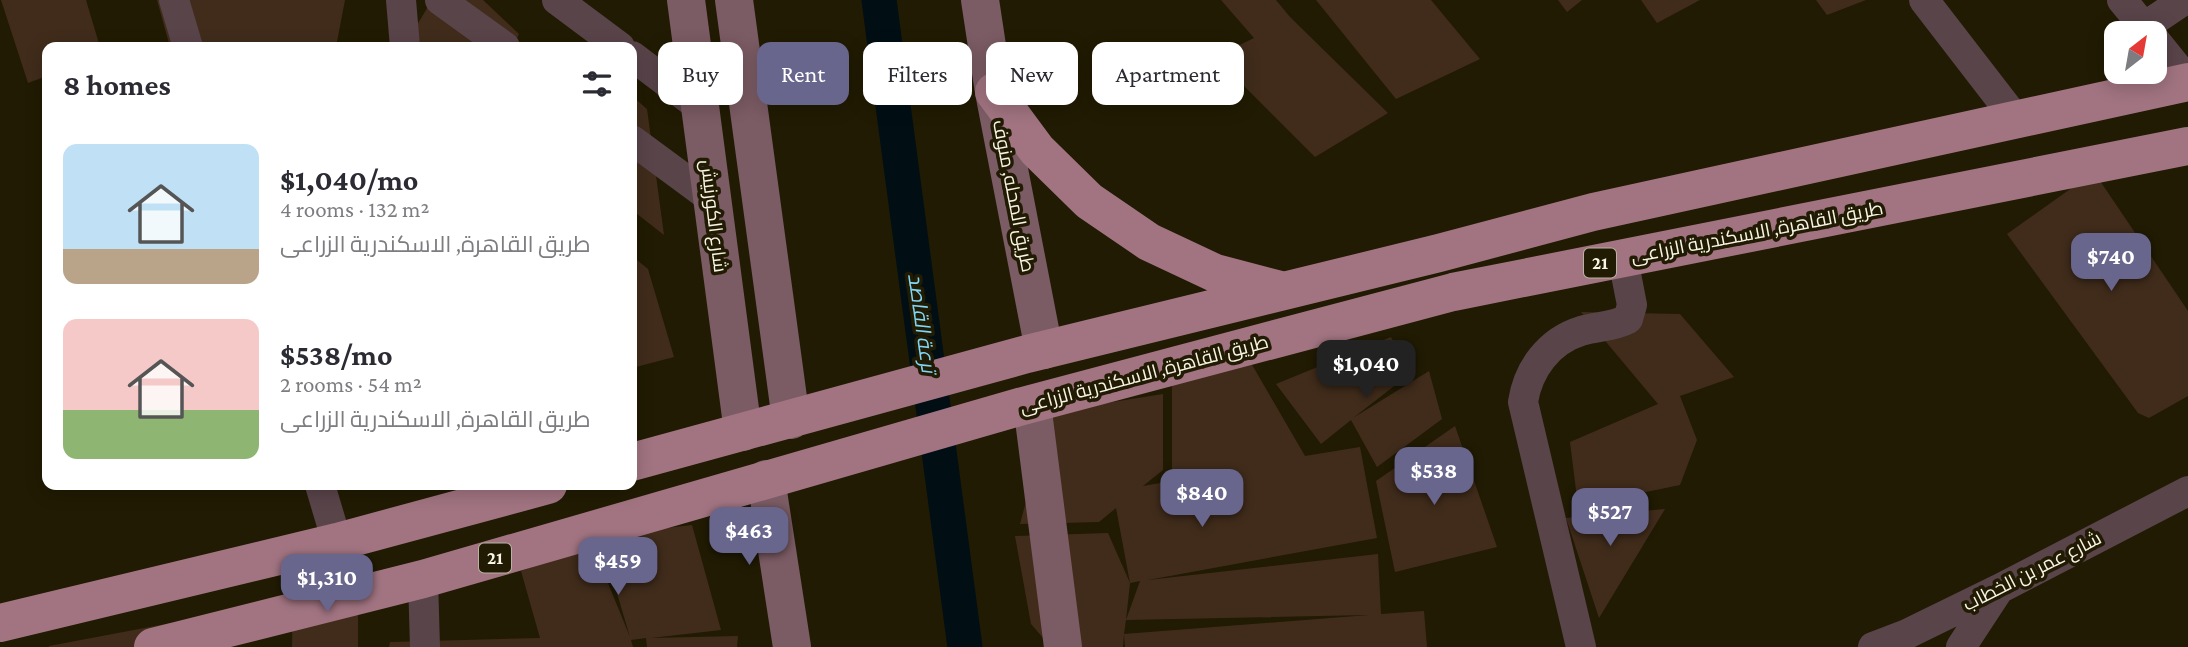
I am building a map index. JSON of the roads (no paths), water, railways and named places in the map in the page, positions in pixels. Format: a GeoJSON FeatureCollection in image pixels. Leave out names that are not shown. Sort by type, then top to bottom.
{"type":"FeatureCollection","features":[{"type":"Feature","properties":{"kind":"highway"},"geometry":{"type":"LineString","coordinates":[[637,461],[1036,352],[1439,253],[1593,212],[2188,81]]}},
{"type":"Feature","properties":{"kind":"highway"},"geometry":{"type":"LineString","coordinates":[[1004,105],[1037,150],[1089,201],[1149,242],[1215,273],[1286,291]]}},
{"type":"Feature","properties":{"kind":"highway","name":"طريق القاهرة, الاسكندرية الزراعى"},"geometry":{"type":"LineString","coordinates":[[153,647],[423,579],[1025,405],[1453,292],[2188,146]]}},
{"type":"Feature","properties":{"kind":"highway"},"geometry":{"type":"LineString","coordinates":[[1593,212],[1584,224],[1584,241],[1592,256],[1615,260]]}},
{"type":"Feature","properties":{"kind":"highway"},"geometry":{"type":"LineString","coordinates":[[1439,253],[1451,255],[1459,262],[1463,273],[1461,284],[1453,292]]}},
{"type":"Feature","properties":{"kind":"highway"},"geometry":{"type":"LineString","coordinates":[[0,623],[337,542],[529,490]]}},
{"type":"Feature","properties":{"kind":"main road","name":"شارع الكورنيش"},"geometry":{"type":"LineString","coordinates":[[686,0],[743,432]]}},
{"type":"Feature","properties":{"kind":"main road"},"geometry":{"type":"LineString","coordinates":[[734,0],[791,420]]}},
{"type":"Feature","properties":{"kind":"main road","name":"طريق المحله, منوف"},"geometry":{"type":"LineString","coordinates":[[980,0],[986,42]]}},
{"type":"Feature","properties":{"kind":"main road","name":"طريق المحله, منوف"},"geometry":{"type":"LineString","coordinates":[[996,105],[1036,352]]}},
{"type":"Feature","properties":{"kind":"main road"},"geometry":{"type":"LineString","coordinates":[[1025,405],[1063,647]]}},
{"type":"Feature","properties":{"kind":"main road"},"geometry":{"type":"LineString","coordinates":[[766,478],[792,647]]}},
{"type":"Feature","properties":{"kind":"street"},"geometry":{"type":"LineString","coordinates":[[174,0],[187,42]]}},
{"type":"Feature","properties":{"kind":"street"},"geometry":{"type":"LineString","coordinates":[[401,0],[405,42]]}},
{"type":"Feature","properties":{"kind":"street"},"geometry":{"type":"LineString","coordinates":[[440,0],[498,42]]}},
{"type":"Feature","properties":{"kind":"street"},"geometry":{"type":"LineString","coordinates":[[557,0],[613,42]]}},
{"type":"Feature","properties":{"kind":"street"},"geometry":{"type":"LineString","coordinates":[[1924,0],[2015,118]]}},
{"type":"Feature","properties":{"kind":"street"},"geometry":{"type":"LineString","coordinates":[[2122,0],[2139,21]]}},
{"type":"Feature","properties":{"kind":"street"},"geometry":{"type":"LineString","coordinates":[[2162,21],[2184,0]]}},
{"type":"Feature","properties":{"kind":"street"},"geometry":{"type":"LineString","coordinates":[[2167,55],[2188,81]]}},
{"type":"Feature","properties":{"kind":"street"},"geometry":{"type":"LineString","coordinates":[[637,60],[701,108]]}},
{"type":"Feature","properties":{"kind":"street"},"geometry":{"type":"LineString","coordinates":[[637,145],[712,199]]}},
{"type":"Feature","properties":{"kind":"street"},"geometry":{"type":"LineString","coordinates":[[1581,647],[1522,402],[1526,383],[1553,344],[1582,330],[1615,325],[1628,319],[1632,305],[1615,260]]}},
{"type":"Feature","properties":{"kind":"street"},"geometry":{"type":"LineString","coordinates":[[321,490],[337,542]]}},
{"type":"Feature","properties":{"kind":"street","name":"شارع عمر بن الخطاب"},"geometry":{"type":"LineString","coordinates":[[1873,647],[1907,634],[1999,589],[2188,491]]}},
{"type":"Feature","properties":{"kind":"street"},"geometry":{"type":"LineString","coordinates":[[423,579],[425,647]]}},
{"type":"Feature","properties":{"kind":"street"},"geometry":{"type":"LineString","coordinates":[[1961,647],[1999,589]]}},
{"type":"Feature","properties":{"kind":"waterway","name":"ترعة القاصد"},"geometry":{"type":"LineString","coordinates":[[879,0],[965,647]]}}]}
